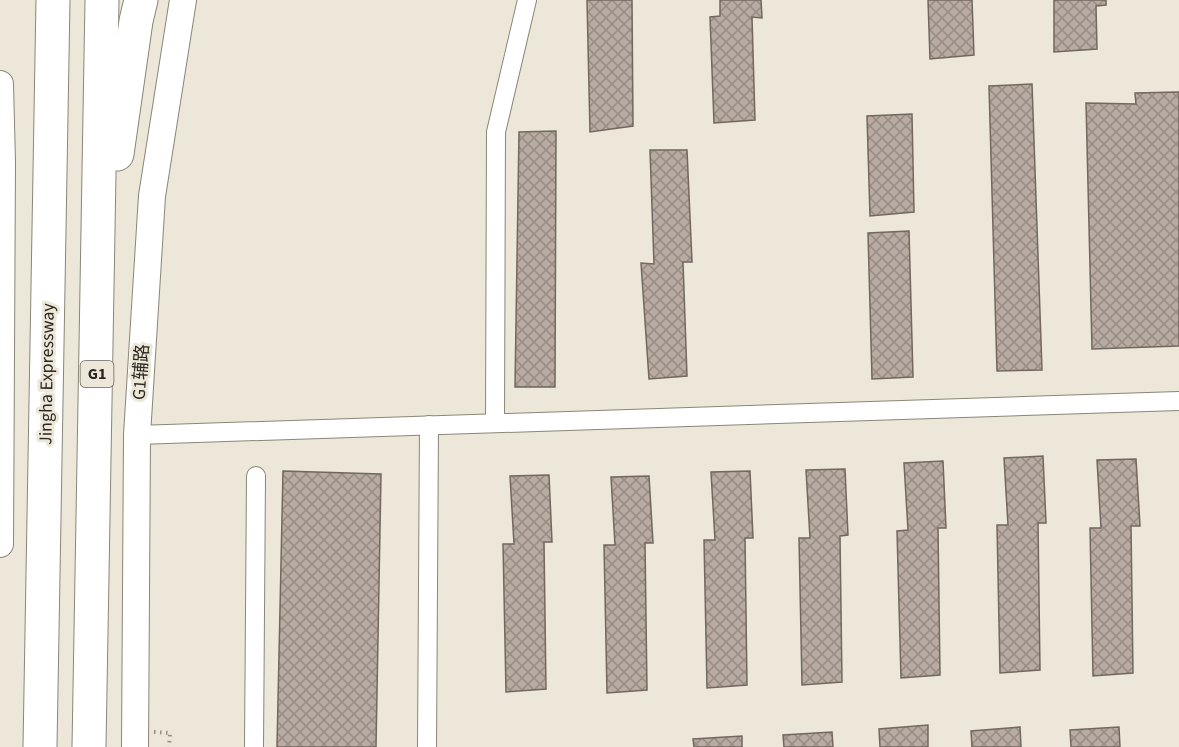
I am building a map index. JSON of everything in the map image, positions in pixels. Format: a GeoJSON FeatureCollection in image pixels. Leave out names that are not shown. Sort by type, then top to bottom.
{"type":"FeatureCollection","features":[{"type":"Feature","properties":{"kind":"highway"},"geometry":{"type":"LineString","coordinates":[[31,0],[49,249]]}},
{"type":"Feature","properties":{"kind":"highway","name":"Jingha Expressway"},"geometry":{"type":"LineString","coordinates":[[40,747],[53,0]]}},
{"type":"Feature","properties":{"kind":"highway","name":"G1"},"geometry":{"type":"LineString","coordinates":[[89,747],[102,0]]}},
{"type":"Feature","properties":{"kind":"highway"},"geometry":{"type":"LineString","coordinates":[[97,373],[116,161],[135,21],[141,0]]}},
{"type":"Feature","properties":{"kind":"street","name":"G1辅路"},"geometry":{"type":"LineString","coordinates":[[135,747],[137,435],[152,196],[183,0]]}},
{"type":"Feature","properties":{"kind":"street"},"geometry":{"type":"LineString","coordinates":[[495,423],[496,132],[526,0]]}},
{"type":"Feature","properties":{"kind":"street"},"geometry":{"type":"LineString","coordinates":[[0,84],[2,162],[0,544]]}},
{"type":"Feature","properties":{"kind":"street"},"geometry":{"type":"LineString","coordinates":[[137,435],[1179,401]]}},
{"type":"Feature","properties":{"kind":"street"},"geometry":{"type":"LineString","coordinates":[[427,747],[429,425]]}},
{"type":"Feature","properties":{"kind":"street"},"geometry":{"type":"LineString","coordinates":[[254,747],[256,476]]}},
{"type":"Feature","properties":{"kind":"path"},"geometry":{"type":"LineString","coordinates":[[169,747],[170,733]]}},
{"type":"Feature","properties":{"kind":"building"},"geometry":{"type":"Polygon","coordinates":[[[587,0],[632,0],[633,126],[590,132],[587,0]]]}},
{"type":"Feature","properties":{"kind":"building"},"geometry":{"type":"Polygon","coordinates":[[[720,0],[761,0],[762,18],[752,17],[755,120],[714,123],[710,17],[720,16],[720,0]]]}},
{"type":"Feature","properties":{"kind":"building"},"geometry":{"type":"Polygon","coordinates":[[[928,0],[972,0],[974,55],[930,59],[928,0]]]}},
{"type":"Feature","properties":{"kind":"building"},"geometry":{"type":"Polygon","coordinates":[[[1054,0],[1106,0],[1106,5],[1096,6],[1097,49],[1054,52],[1054,0]]]}},
{"type":"Feature","properties":{"kind":"building"},"geometry":{"type":"Polygon","coordinates":[[[1032,84],[1042,370],[997,371],[989,86],[1032,84]]]}},
{"type":"Feature","properties":{"kind":"building"},"geometry":{"type":"Polygon","coordinates":[[[1179,92],[1179,346],[1092,349],[1086,103],[1136,104],[1135,93],[1179,92]]]}},
{"type":"Feature","properties":{"kind":"building"},"geometry":{"type":"Polygon","coordinates":[[[912,114],[914,212],[870,216],[867,116],[912,114]]]}},
{"type":"Feature","properties":{"kind":"building"},"geometry":{"type":"Polygon","coordinates":[[[556,131],[555,387],[515,387],[519,132],[556,131]]]}},
{"type":"Feature","properties":{"kind":"building"},"geometry":{"type":"Polygon","coordinates":[[[650,150],[687,150],[692,262],[683,262],[687,376],[649,379],[641,263],[654,264],[650,150]]]}},
{"type":"Feature","properties":{"kind":"building"},"geometry":{"type":"Polygon","coordinates":[[[909,231],[913,377],[872,379],[868,233],[909,231]]]}},
{"type":"Feature","properties":{"kind":"building"},"geometry":{"type":"Polygon","coordinates":[[[1043,456],[1046,523],[1038,523],[1040,670],[1000,673],[997,525],[1008,525],[1004,458],[1043,456]]]}},
{"type":"Feature","properties":{"kind":"building"},"geometry":{"type":"Polygon","coordinates":[[[1136,459],[1140,526],[1131,526],[1133,673],[1093,676],[1090,528],[1101,528],[1097,460],[1136,459]]]}},
{"type":"Feature","properties":{"kind":"building"},"geometry":{"type":"Polygon","coordinates":[[[943,461],[946,528],[938,528],[940,675],[901,678],[897,531],[908,530],[904,463],[943,461]]]}},
{"type":"Feature","properties":{"kind":"building"},"geometry":{"type":"Polygon","coordinates":[[[845,469],[848,535],[840,536],[842,682],[802,685],[799,538],[810,538],[806,470],[845,469]]]}},
{"type":"Feature","properties":{"kind":"building"},"geometry":{"type":"Polygon","coordinates":[[[283,471],[381,474],[376,747],[277,747],[283,471]]]}},
{"type":"Feature","properties":{"kind":"building"},"geometry":{"type":"Polygon","coordinates":[[[750,471],[753,538],[745,538],[747,685],[707,688],[704,540],[715,540],[711,472],[750,471]]]}},
{"type":"Feature","properties":{"kind":"building"},"geometry":{"type":"Polygon","coordinates":[[[549,475],[552,542],[544,542],[546,689],[506,692],[503,544],[514,544],[510,476],[549,475]]]}},
{"type":"Feature","properties":{"kind":"building"},"geometry":{"type":"Polygon","coordinates":[[[649,476],[653,543],[645,543],[647,690],[607,693],[604,545],[615,545],[611,477],[649,476]]]}},
{"type":"Feature","properties":{"kind":"building"},"geometry":{"type":"Polygon","coordinates":[[[928,725],[928,747],[880,747],[879,729],[928,725]]]}},
{"type":"Feature","properties":{"kind":"building"},"geometry":{"type":"Polygon","coordinates":[[[1020,727],[1021,747],[972,747],[971,731],[1020,727]]]}},
{"type":"Feature","properties":{"kind":"building"},"geometry":{"type":"Polygon","coordinates":[[[1119,727],[1120,747],[1071,747],[1070,730],[1119,727]]]}},
{"type":"Feature","properties":{"kind":"building"},"geometry":{"type":"Polygon","coordinates":[[[832,732],[833,747],[784,747],[783,735],[832,732]]]}},
{"type":"Feature","properties":{"kind":"building"},"geometry":{"type":"Polygon","coordinates":[[[742,736],[742,747],[694,747],[693,739],[742,736]]]}}]}
